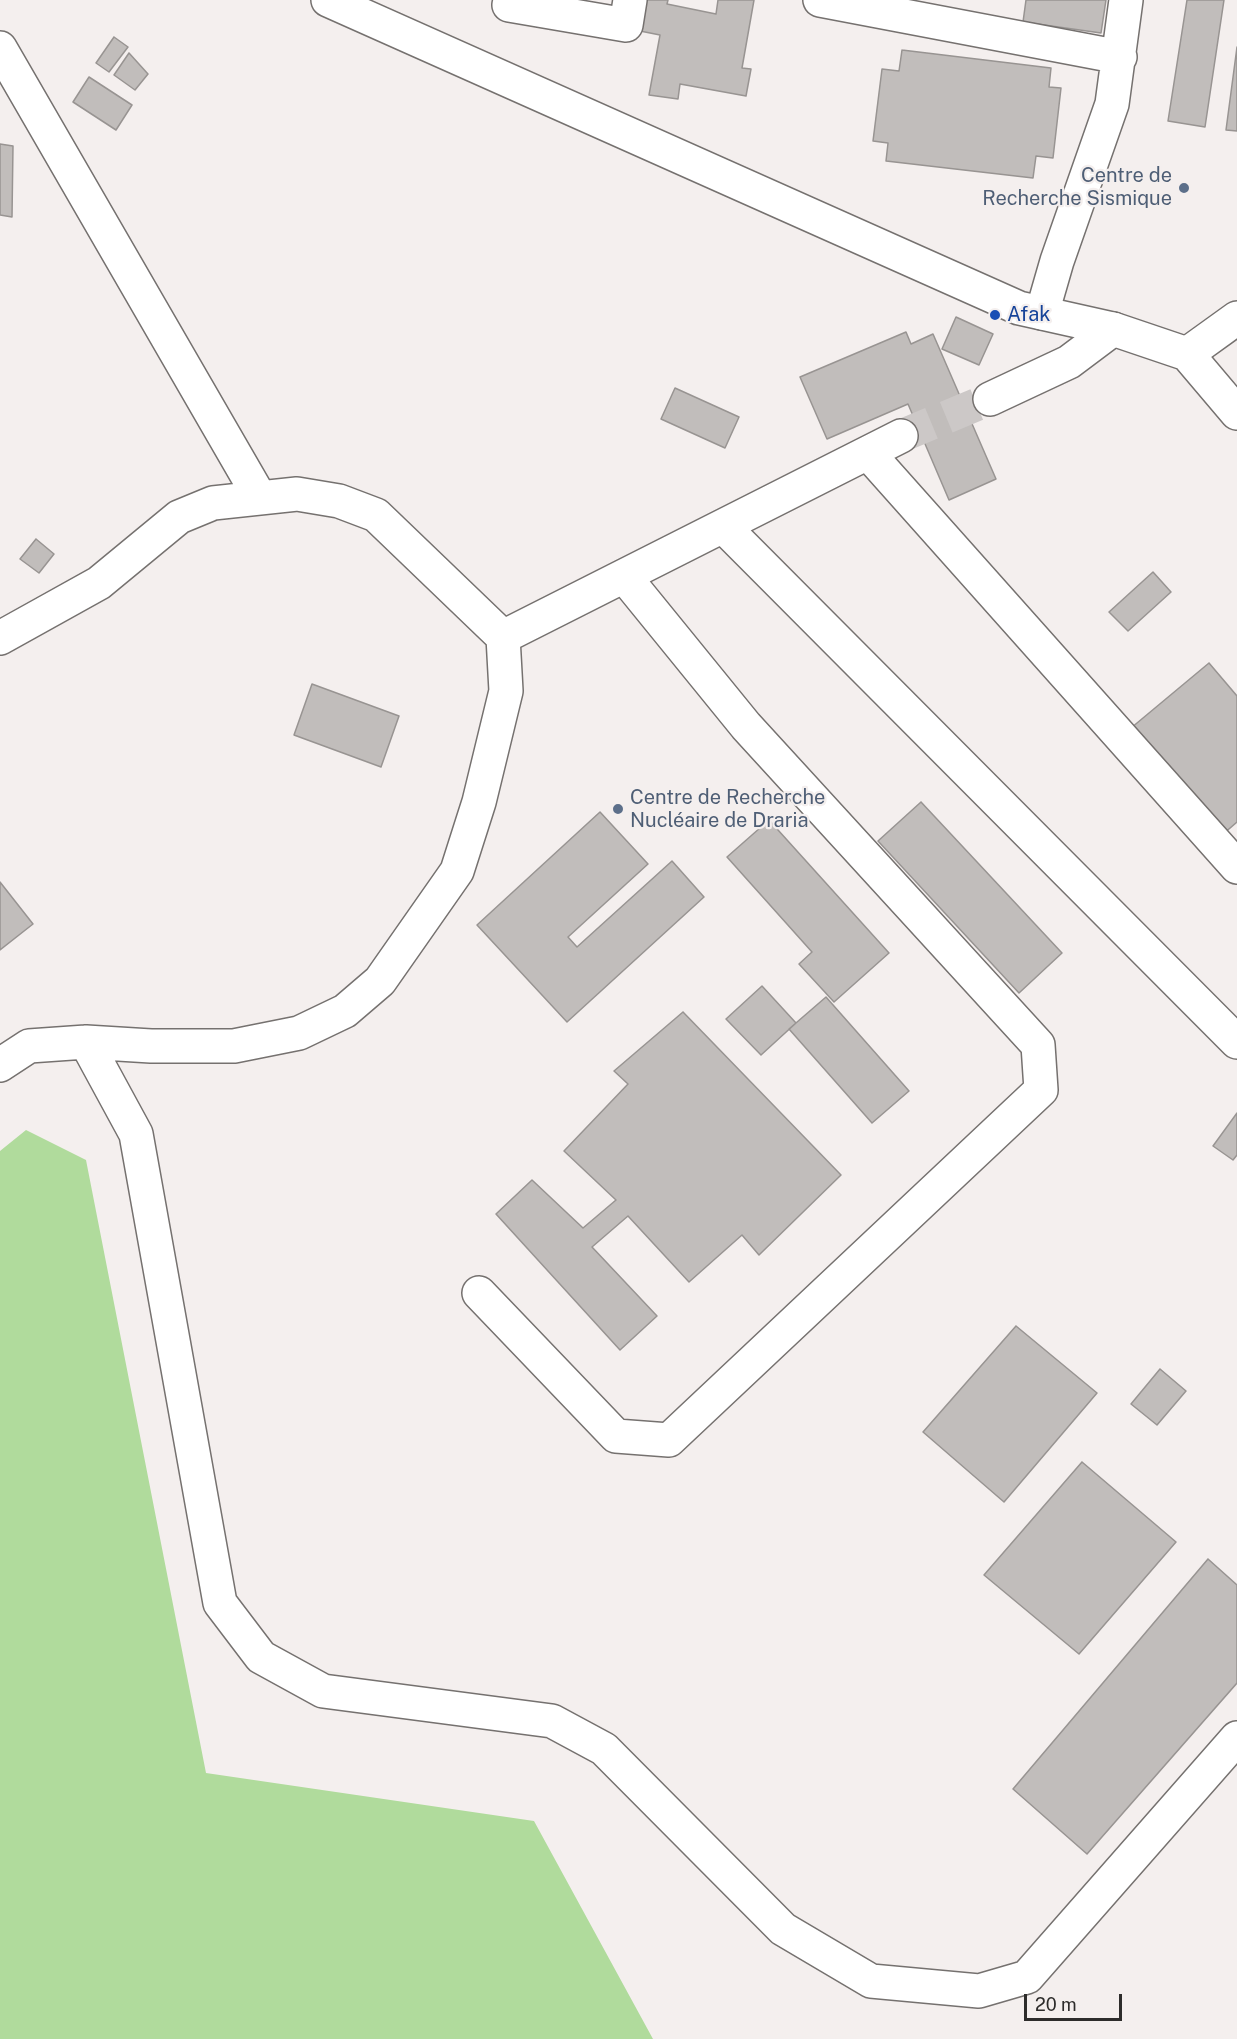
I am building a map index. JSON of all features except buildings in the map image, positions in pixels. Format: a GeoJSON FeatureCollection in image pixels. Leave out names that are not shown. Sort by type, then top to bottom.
{"type":"FeatureCollection","features":[{"type":"Feature","properties":{"kind":"main road"},"geometry":{"type":"LineString","coordinates":[[328,0],[1019,308],[1113,329],[1187,354],[1237,413]]}},
{"type":"Feature","properties":{"kind":"main road"},"geometry":{"type":"LineString","coordinates":[[509,5],[626,25],[630,0]]}},
{"type":"Feature","properties":{"kind":"main road"},"geometry":{"type":"LineString","coordinates":[[820,0],[1120,57]]}},
{"type":"Feature","properties":{"kind":"main road"},"geometry":{"type":"LineString","coordinates":[[1042,313],[1057,261],[1112,104],[1126,0]]}},
{"type":"Feature","properties":{"kind":"main road"},"geometry":{"type":"LineString","coordinates":[[0,48],[259,496]]}},
{"type":"Feature","properties":{"kind":"main road"},"geometry":{"type":"LineString","coordinates":[[1187,354],[1237,318]]}},
{"type":"Feature","properties":{"kind":"main road"},"geometry":{"type":"LineString","coordinates":[[990,399],[1069,362],[1113,329]]}},
{"type":"Feature","properties":{"kind":"main road"},"geometry":{"type":"LineString","coordinates":[[503,637],[901,436]]}},
{"type":"Feature","properties":{"kind":"main road"},"geometry":{"type":"LineString","coordinates":[[868,453],[1237,867]]}},
{"type":"Feature","properties":{"kind":"main road"},"geometry":{"type":"LineString","coordinates":[[0,638],[99,583],[179,517],[213,504],[259,496],[297,494],[339,501],[376,515],[503,637],[506,692],[479,802],[457,871],[380,981],[345,1011],[299,1033],[234,1046],[86,1042],[29,1046],[0,1065]]}},
{"type":"Feature","properties":{"kind":"main road"},"geometry":{"type":"LineString","coordinates":[[723,526],[1237,1042]]}},
{"type":"Feature","properties":{"kind":"main road"},"geometry":{"type":"LineString","coordinates":[[479,1293],[615,1436],[669,1440],[1041,1089],[1038,1045],[746,726],[624,576]]}},
{"type":"Feature","properties":{"kind":"main road"},"geometry":{"type":"LineString","coordinates":[[86,1042],[136,1134],[220,1603],[261,1657],[323,1691],[552,1721],[604,1749],[783,1929],[871,1981],[980,1992],[1027,1977],[1237,1738]]}},
{"type":"Feature","properties":{"kind":"green space"},"geometry":{"type":"Polygon","coordinates":[[[26,1130],[86,1160],[206,1773],[534,1821],[653,2039],[0,2039],[0,1151],[26,1130]]]}},
{"type":"Feature","properties":{"kind":"tunnel"},"geometry":{"type":"LineString","coordinates":[[901,436],[990,399]]}},
{"type":"Feature","properties":{"kind":"place","name":"Centre de Recherche Sismique"},"geometry":{"type":"Point","coordinates":[1184,188]}},
{"type":"Feature","properties":{"kind":"place","name":"Afak"},"geometry":{"type":"Point","coordinates":[995,315]}},
{"type":"Feature","properties":{"kind":"place","name":"Centre de Recherche Nucléaire de Draria"},"geometry":{"type":"Point","coordinates":[618,809]}}]}
